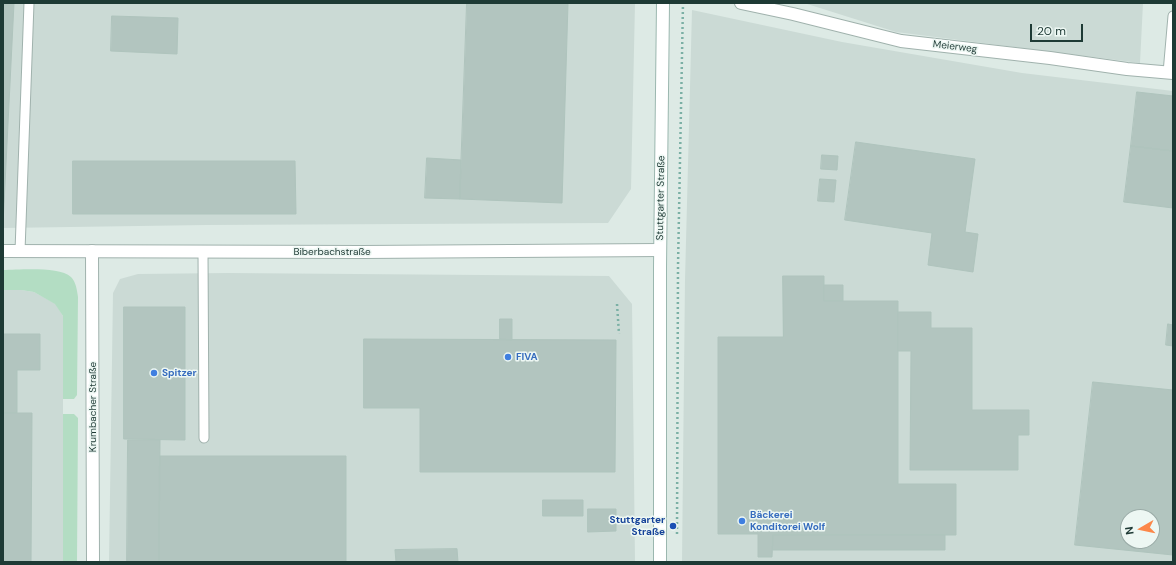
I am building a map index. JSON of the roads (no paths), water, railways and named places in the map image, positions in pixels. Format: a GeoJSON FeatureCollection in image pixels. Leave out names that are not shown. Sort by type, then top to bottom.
{"type":"FeatureCollection","features":[{"type":"Feature","properties":{"kind":"street","name":"Stuttgarter Straße"},"geometry":{"type":"LineString","coordinates":[[660,562],[660,250],[664,3]]}},
{"type":"Feature","properties":{"kind":"street","name":"Meierweg"},"geometry":{"type":"LineString","coordinates":[[741,3],[808,17],[901,41],[1170,73]]}},
{"type":"Feature","properties":{"kind":"street","name":"Biberbachstraße"},"geometry":{"type":"LineString","coordinates":[[3,251],[203,252],[660,250]]}},
{"type":"Feature","properties":{"kind":"street","name":"Krumbacher Straße"},"geometry":{"type":"LineString","coordinates":[[92,251],[94,562]]}},
{"type":"Feature","properties":{"kind":"lane"},"geometry":{"type":"LineString","coordinates":[[20,251],[30,3]]}},
{"type":"Feature","properties":{"kind":"lane"},"geometry":{"type":"LineString","coordinates":[[1170,73],[1173,16]]}},
{"type":"Feature","properties":{"kind":"lane"},"geometry":{"type":"LineString","coordinates":[[203,252],[204,438]]}},
{"type":"Feature","properties":{"kind":"place","name":"FIVA"},"geometry":{"type":"Point","coordinates":[508,357]}},
{"type":"Feature","properties":{"kind":"place","name":"Spitzer"},"geometry":{"type":"Point","coordinates":[154,373]}},
{"type":"Feature","properties":{"kind":"place","name":"Bäckerei Konditorei Wolf"},"geometry":{"type":"Point","coordinates":[742,521]}},
{"type":"Feature","properties":{"kind":"place","name":"Stuttgarter Straße"},"geometry":{"type":"Point","coordinates":[673,526]}}]}
